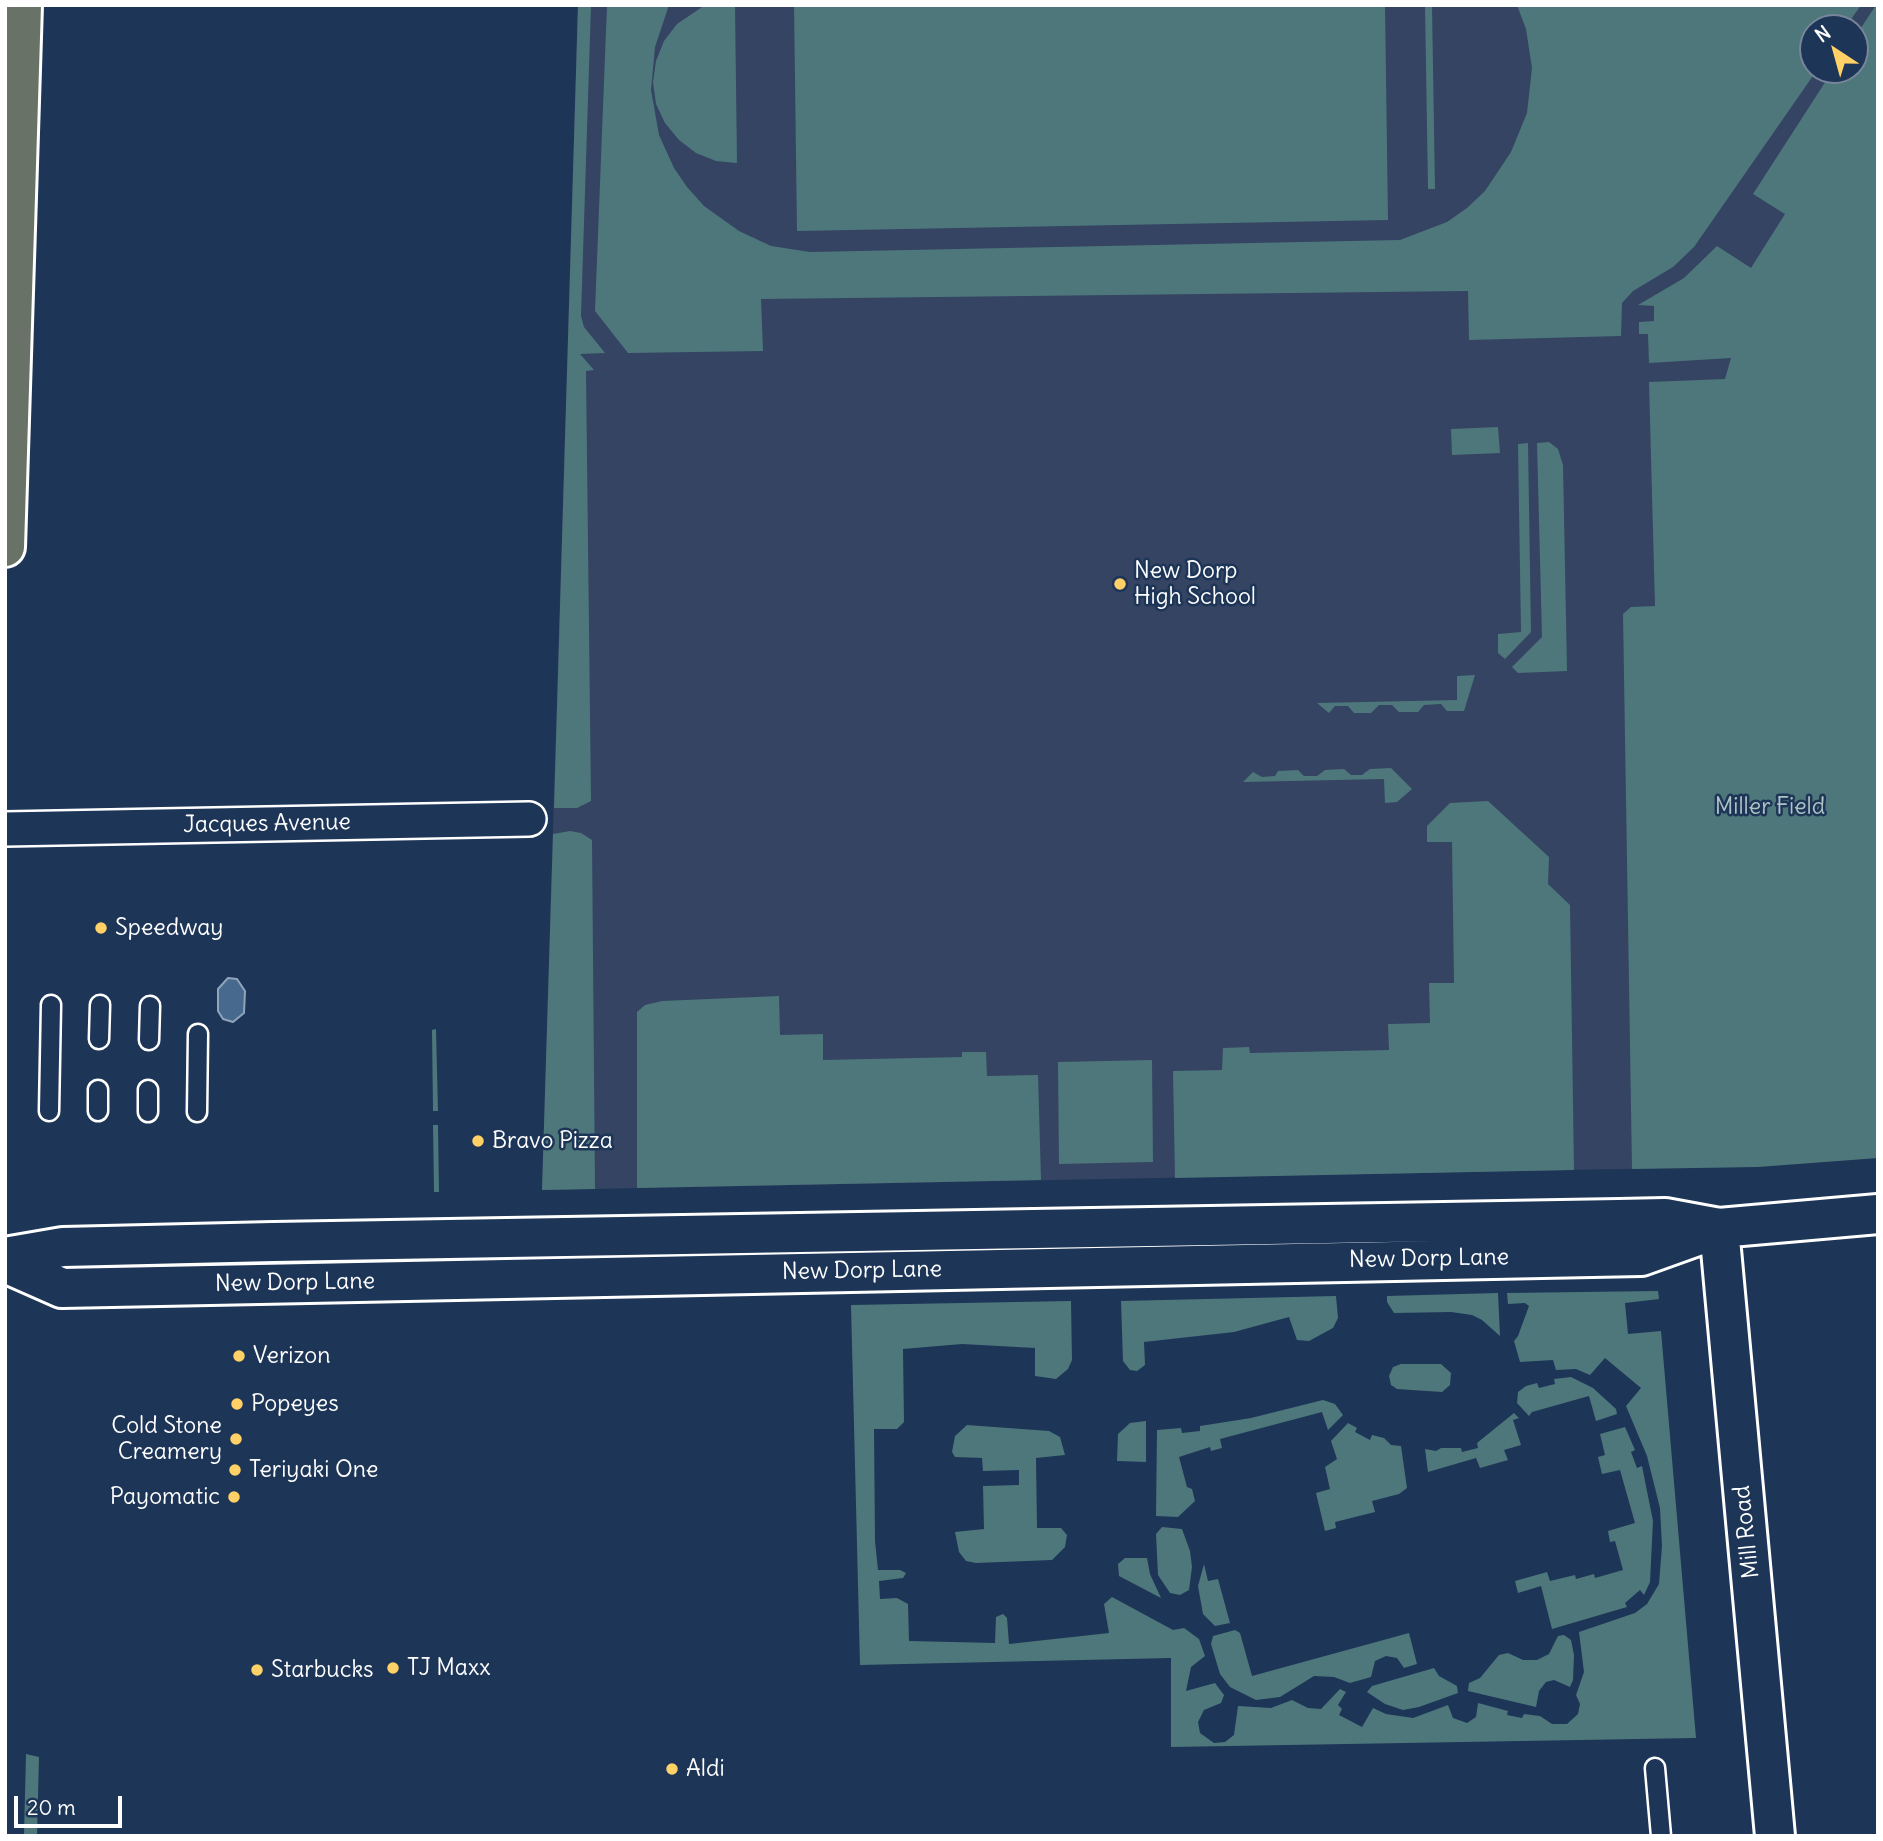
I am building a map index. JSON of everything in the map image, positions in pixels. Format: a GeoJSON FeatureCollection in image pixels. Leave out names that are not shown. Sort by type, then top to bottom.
{"type":"FeatureCollection","features":[{"type":"Feature","properties":{"kind":"main road"},"geometry":{"type":"LineString","coordinates":[[5,547],[16,6]]}},
{"type":"Feature","properties":{"kind":"street","name":"Jacques Avenue"},"geometry":{"type":"LineString","coordinates":[[5,830],[529,819]]}},
{"type":"Feature","properties":{"kind":"street","name":"New Dorp Lane"},"geometry":{"type":"LineString","coordinates":[[5,1263],[62,1287],[1628,1257],[1641,1256],[1719,1228],[1878,1213]]}},
{"type":"Feature","properties":{"kind":"street","name":"New Dorp Lane"},"geometry":{"type":"LineString","coordinates":[[5,1257],[64,1247],[1592,1219],[1665,1218],[1719,1228]]}},
{"type":"Feature","properties":{"kind":"street","name":"Mill Road"},"geometry":{"type":"LineString","coordinates":[[1719,1228],[1775,1836]]}},
{"type":"Feature","properties":{"kind":"lane"},"geometry":{"type":"LineString","coordinates":[[49,1111],[51,1005]]}},
{"type":"Feature","properties":{"kind":"lane"},"geometry":{"type":"LineString","coordinates":[[99,1039],[100,1005]]}},
{"type":"Feature","properties":{"kind":"lane"},"geometry":{"type":"LineString","coordinates":[[149,1040],[150,1006]]}},
{"type":"Feature","properties":{"kind":"lane"},"geometry":{"type":"LineString","coordinates":[[197,1112],[198,1034]]}},
{"type":"Feature","properties":{"kind":"lane"},"geometry":{"type":"LineString","coordinates":[[97,1111],[98,1090]]}},
{"type":"Feature","properties":{"kind":"lane"},"geometry":{"type":"LineString","coordinates":[[148,1090],[148,1112]]}},
{"type":"Feature","properties":{"kind":"lane"},"geometry":{"type":"LineString","coordinates":[[1655,1768],[1661,1836]]}},
{"type":"Feature","properties":{"kind":"shaded area","name":"New Dorp High School"},"geometry":{"type":"Polygon","coordinates":[[[578,5],[1878,5],[1869,56],[1869,14],[1799,14],[1799,84],[1864,84],[1672,1168],[542,1190],[578,5]]]}},
{"type":"Feature","properties":{"kind":"shaded area"},"geometry":{"type":"Polygon","coordinates":[[[228,978],[237,979],[245,991],[244,1013],[233,1022],[223,1019],[218,1011],[218,989],[228,978]]]}},
{"type":"Feature","properties":{"kind":"green space"},"geometry":{"type":"Polygon","coordinates":[[[578,5],[591,5],[581,316],[584,327],[605,353],[580,354],[594,370],[586,371],[591,801],[577,808],[554,808],[578,5]]]}},
{"type":"Feature","properties":{"kind":"green space"},"geometry":{"type":"Polygon","coordinates":[[[607,5],[669,5],[655,47],[651,90],[659,135],[674,168],[687,187],[704,206],[739,231],[771,246],[810,252],[1400,240],[1447,222],[1467,208],[1485,191],[1511,152],[1527,113],[1532,68],[1526,29],[1517,5],[1861,5],[1855,14],[1799,14],[1799,84],[1807,84],[1694,247],[1673,267],[1633,291],[1622,303],[1621,336],[1469,340],[1468,291],[761,299],[763,351],[628,353],[595,311],[607,5]]]}},
{"type":"Feature","properties":{"kind":"green space"},"geometry":{"type":"Polygon","coordinates":[[[705,5],[735,5],[737,163],[716,161],[696,153],[679,140],[665,123],[656,104],[653,82],[656,61],[664,41],[677,24],[705,5]]]}},
{"type":"Feature","properties":{"kind":"green space"},"geometry":{"type":"Polygon","coordinates":[[[794,5],[1385,5],[1388,220],[797,231],[794,5]]]}},
{"type":"Feature","properties":{"kind":"green space"},"geometry":{"type":"Polygon","coordinates":[[[1425,5],[1432,5],[1435,189],[1428,189],[1425,5]]]}},
{"type":"Feature","properties":{"kind":"green space","name":"Miller Field"},"geometry":{"type":"Polygon","coordinates":[[[1876,5],[1878,1158],[1758,1167],[1632,1169],[1623,614],[1631,607],[1655,606],[1649,382],[1725,379],[1731,358],[1649,363],[1648,334],[1639,334],[1639,322],[1654,321],[1654,306],[1638,305],[1684,278],[1717,246],[1751,268],[1785,214],[1753,194],[1824,84],[1869,84],[1869,16],[1876,5]]]}},
{"type":"Feature","properties":{"kind":"green space"},"geometry":{"type":"Polygon","coordinates":[[[1498,427],[1500,453],[1452,455],[1451,429],[1498,427]]]}},
{"type":"Feature","properties":{"kind":"green space"},"geometry":{"type":"Polygon","coordinates":[[[1549,442],[1558,449],[1563,465],[1567,671],[1518,673],[1512,667],[1542,637],[1537,443],[1549,442]]]}},
{"type":"Feature","properties":{"kind":"green space"},"geometry":{"type":"Polygon","coordinates":[[[1528,443],[1531,632],[1505,659],[1498,653],[1498,634],[1521,632],[1518,444],[1528,443]]]}},
{"type":"Feature","properties":{"kind":"green space"},"geometry":{"type":"Polygon","coordinates":[[[1475,675],[1464,711],[1447,711],[1441,704],[1424,705],[1418,712],[1399,712],[1392,705],[1379,705],[1371,713],[1354,713],[1348,706],[1335,706],[1329,713],[1317,703],[1457,700],[1457,676],[1475,675]]]}},
{"type":"Feature","properties":{"kind":"green space"},"geometry":{"type":"Polygon","coordinates":[[[1391,768],[1412,789],[1397,802],[1385,803],[1384,779],[1243,782],[1253,772],[1262,777],[1275,776],[1278,771],[1298,770],[1304,776],[1317,776],[1325,770],[1344,769],[1351,775],[1362,775],[1370,769],[1391,768]]]}},
{"type":"Feature","properties":{"kind":"green space"},"geometry":{"type":"Polygon","coordinates":[[[1488,801],[1549,857],[1548,884],[1570,905],[1574,1170],[1175,1178],[1173,1071],[1222,1070],[1223,1048],[1249,1047],[1250,1053],[1389,1050],[1388,1024],[1430,1023],[1429,983],[1454,983],[1452,842],[1427,842],[1427,826],[1450,803],[1488,801]]]}},
{"type":"Feature","properties":{"kind":"green space"},"geometry":{"type":"Polygon","coordinates":[[[570,831],[581,833],[592,840],[595,1189],[542,1190],[553,834],[570,831]]]}},
{"type":"Feature","properties":{"kind":"green space"},"geometry":{"type":"Polygon","coordinates":[[[779,996],[780,1035],[823,1034],[823,1060],[962,1057],[962,1052],[986,1052],[987,1076],[1038,1075],[1041,1180],[637,1188],[637,1012],[645,1005],[662,1001],[779,996]]]}},
{"type":"Feature","properties":{"kind":"green space"},"geometry":{"type":"Polygon","coordinates":[[[436,1029],[438,1111],[433,1111],[432,1030],[436,1029]]]}},
{"type":"Feature","properties":{"kind":"green space"},"geometry":{"type":"Polygon","coordinates":[[[1152,1060],[1153,1162],[1059,1164],[1058,1062],[1152,1060]]]}},
{"type":"Feature","properties":{"kind":"green space"},"geometry":{"type":"Polygon","coordinates":[[[433,1125],[438,1125],[439,1192],[434,1192],[433,1125]]]}},
{"type":"Feature","properties":{"kind":"green space"},"geometry":{"type":"Polygon","coordinates":[[[1658,1291],[1659,1299],[1625,1303],[1628,1334],[1661,1331],[1696,1738],[1171,1747],[1171,1658],[860,1665],[851,1305],[1071,1301],[1072,1360],[1068,1369],[1056,1379],[1035,1376],[1035,1348],[962,1344],[903,1349],[904,1422],[897,1429],[874,1429],[875,1541],[878,1570],[900,1570],[906,1573],[903,1578],[879,1581],[880,1599],[897,1598],[908,1604],[909,1641],[995,1643],[996,1617],[1003,1614],[1007,1618],[1009,1644],[1109,1633],[1104,1604],[1112,1597],[1173,1630],[1184,1628],[1199,1639],[1205,1656],[1191,1667],[1186,1691],[1215,1683],[1224,1695],[1221,1703],[1204,1710],[1198,1722],[1200,1733],[1214,1743],[1225,1742],[1234,1735],[1238,1706],[1271,1708],[1292,1700],[1308,1708],[1321,1709],[1340,1689],[1346,1692],[1338,1705],[1342,1709],[1339,1715],[1362,1727],[1373,1708],[1386,1714],[1413,1718],[1448,1705],[1453,1718],[1467,1723],[1476,1717],[1478,1703],[1508,1711],[1507,1715],[1522,1718],[1524,1714],[1540,1716],[1552,1724],[1567,1724],[1578,1714],[1580,1704],[1576,1695],[1584,1672],[1579,1632],[1635,1613],[1647,1604],[1659,1584],[1662,1546],[1660,1508],[1647,1456],[1626,1406],[1641,1388],[1605,1358],[1590,1375],[1576,1369],[1556,1370],[1553,1360],[1520,1362],[1514,1341],[1529,1306],[1525,1303],[1508,1304],[1507,1293],[1658,1291]]]}},
{"type":"Feature","properties":{"kind":"green space"},"geometry":{"type":"Polygon","coordinates":[[[1498,1293],[1500,1336],[1472,1315],[1451,1312],[1394,1313],[1387,1302],[1387,1296],[1498,1293]]]}},
{"type":"Feature","properties":{"kind":"green space"},"geometry":{"type":"Polygon","coordinates":[[[1336,1296],[1338,1318],[1333,1328],[1309,1341],[1297,1340],[1289,1317],[1234,1332],[1144,1342],[1145,1365],[1137,1371],[1130,1370],[1123,1361],[1121,1301],[1336,1296]]]}},
{"type":"Feature","properties":{"kind":"green space"},"geometry":{"type":"Polygon","coordinates":[[[1401,1364],[1441,1364],[1451,1373],[1450,1385],[1442,1392],[1397,1389],[1391,1385],[1389,1376],[1393,1367],[1401,1364]]]}},
{"type":"Feature","properties":{"kind":"green space"},"geometry":{"type":"Polygon","coordinates":[[[1571,1377],[1593,1388],[1616,1409],[1617,1414],[1596,1421],[1589,1396],[1532,1412],[1529,1416],[1517,1403],[1518,1392],[1526,1386],[1537,1383],[1539,1388],[1555,1384],[1554,1379],[1571,1377]]]}},
{"type":"Feature","properties":{"kind":"green space"},"geometry":{"type":"Polygon","coordinates":[[[1323,1400],[1335,1404],[1343,1415],[1328,1430],[1322,1412],[1220,1439],[1222,1448],[1211,1451],[1210,1447],[1179,1457],[1187,1487],[1192,1489],[1195,1501],[1178,1517],[1156,1516],[1157,1430],[1181,1428],[1182,1433],[1200,1431],[1200,1426],[1251,1418],[1323,1400]]]}},
{"type":"Feature","properties":{"kind":"green space"},"geometry":{"type":"Polygon","coordinates":[[[1514,1413],[1519,1418],[1513,1420],[1521,1445],[1504,1450],[1508,1460],[1480,1468],[1476,1458],[1428,1472],[1425,1449],[1436,1451],[1441,1448],[1461,1448],[1462,1452],[1478,1448],[1477,1443],[1514,1413]]]}},
{"type":"Feature","properties":{"kind":"green space"},"geometry":{"type":"Polygon","coordinates":[[[1146,1421],[1146,1462],[1117,1461],[1118,1434],[1130,1423],[1146,1421]]]}},
{"type":"Feature","properties":{"kind":"green space"},"geometry":{"type":"Polygon","coordinates":[[[1348,1423],[1357,1428],[1355,1432],[1370,1440],[1372,1435],[1384,1438],[1391,1445],[1401,1446],[1407,1488],[1399,1494],[1372,1501],[1375,1512],[1335,1522],[1336,1528],[1325,1531],[1316,1493],[1330,1489],[1325,1467],[1337,1459],[1331,1441],[1348,1423]]]}},
{"type":"Feature","properties":{"kind":"green space"},"geometry":{"type":"Polygon","coordinates":[[[967,1425],[1049,1431],[1060,1437],[1065,1455],[1036,1458],[1037,1528],[1061,1528],[1067,1535],[1065,1547],[1052,1560],[976,1563],[966,1561],[959,1552],[955,1532],[984,1529],[983,1486],[1019,1485],[1019,1470],[983,1471],[982,1458],[955,1457],[952,1452],[955,1436],[967,1425]]]}},
{"type":"Feature","properties":{"kind":"green space"},"geometry":{"type":"Polygon","coordinates":[[[1625,1427],[1635,1450],[1631,1452],[1637,1468],[1642,1466],[1653,1521],[1650,1582],[1644,1595],[1640,1590],[1625,1603],[1627,1607],[1552,1629],[1541,1586],[1518,1593],[1515,1581],[1547,1572],[1550,1581],[1575,1575],[1576,1579],[1594,1574],[1595,1578],[1623,1570],[1615,1541],[1610,1542],[1608,1531],[1635,1523],[1620,1470],[1602,1474],[1598,1457],[1605,1455],[1600,1434],[1625,1427]]]}},
{"type":"Feature","properties":{"kind":"green space"},"geometry":{"type":"Polygon","coordinates":[[[1162,1527],[1182,1529],[1190,1551],[1192,1567],[1189,1590],[1180,1595],[1170,1593],[1158,1575],[1156,1534],[1162,1527]]]}},
{"type":"Feature","properties":{"kind":"green space"},"geometry":{"type":"Polygon","coordinates":[[[1125,1558],[1147,1558],[1150,1574],[1161,1598],[1119,1576],[1118,1564],[1125,1558]]]}},
{"type":"Feature","properties":{"kind":"green space"},"geometry":{"type":"Polygon","coordinates":[[[1204,1564],[1208,1581],[1218,1579],[1230,1623],[1215,1626],[1203,1614],[1198,1586],[1204,1564]]]}},
{"type":"Feature","properties":{"kind":"green space"},"geometry":{"type":"Polygon","coordinates":[[[1235,1630],[1240,1633],[1252,1676],[1409,1633],[1417,1664],[1404,1668],[1397,1658],[1386,1656],[1375,1661],[1371,1677],[1350,1683],[1334,1677],[1314,1676],[1280,1697],[1256,1700],[1230,1687],[1220,1674],[1211,1644],[1213,1636],[1235,1630]]]}},
{"type":"Feature","properties":{"kind":"green space"},"geometry":{"type":"Polygon","coordinates":[[[1564,1635],[1571,1640],[1574,1655],[1573,1680],[1570,1687],[1554,1680],[1546,1682],[1539,1691],[1536,1707],[1468,1691],[1469,1683],[1480,1678],[1499,1655],[1508,1653],[1523,1660],[1537,1660],[1549,1654],[1558,1636],[1564,1635]]]}},
{"type":"Feature","properties":{"kind":"green space"},"geometry":{"type":"Polygon","coordinates":[[[1434,1668],[1439,1676],[1457,1686],[1458,1693],[1403,1710],[1385,1704],[1367,1692],[1372,1686],[1434,1668]]]}},
{"type":"Feature","properties":{"kind":"green space"},"geometry":{"type":"Polygon","coordinates":[[[26,1754],[39,1757],[37,1836],[24,1836],[26,1754]]]}},
{"type":"Feature","properties":{"kind":"place","name":"New Dorp High School"},"geometry":{"type":"Point","coordinates":[1120,584]}},
{"type":"Feature","properties":{"kind":"place","name":"Speedway"},"geometry":{"type":"Point","coordinates":[101,928]}},
{"type":"Feature","properties":{"kind":"place","name":"Bravo Pizza"},"geometry":{"type":"Point","coordinates":[478,1141]}},
{"type":"Feature","properties":{"kind":"place","name":"Verizon"},"geometry":{"type":"Point","coordinates":[239,1356]}},
{"type":"Feature","properties":{"kind":"place","name":"Popeyes"},"geometry":{"type":"Point","coordinates":[237,1404]}},
{"type":"Feature","properties":{"kind":"place","name":"Cold Stone Creamery"},"geometry":{"type":"Point","coordinates":[236,1439]}},
{"type":"Feature","properties":{"kind":"place","name":"Teriyaki One"},"geometry":{"type":"Point","coordinates":[235,1470]}},
{"type":"Feature","properties":{"kind":"place","name":"Payomatic"},"geometry":{"type":"Point","coordinates":[234,1497]}},
{"type":"Feature","properties":{"kind":"place","name":"TJ Maxx"},"geometry":{"type":"Point","coordinates":[393,1668]}},
{"type":"Feature","properties":{"kind":"place","name":"Starbucks"},"geometry":{"type":"Point","coordinates":[257,1670]}},
{"type":"Feature","properties":{"kind":"place","name":"Aldi"},"geometry":{"type":"Point","coordinates":[672,1769]}}]}
